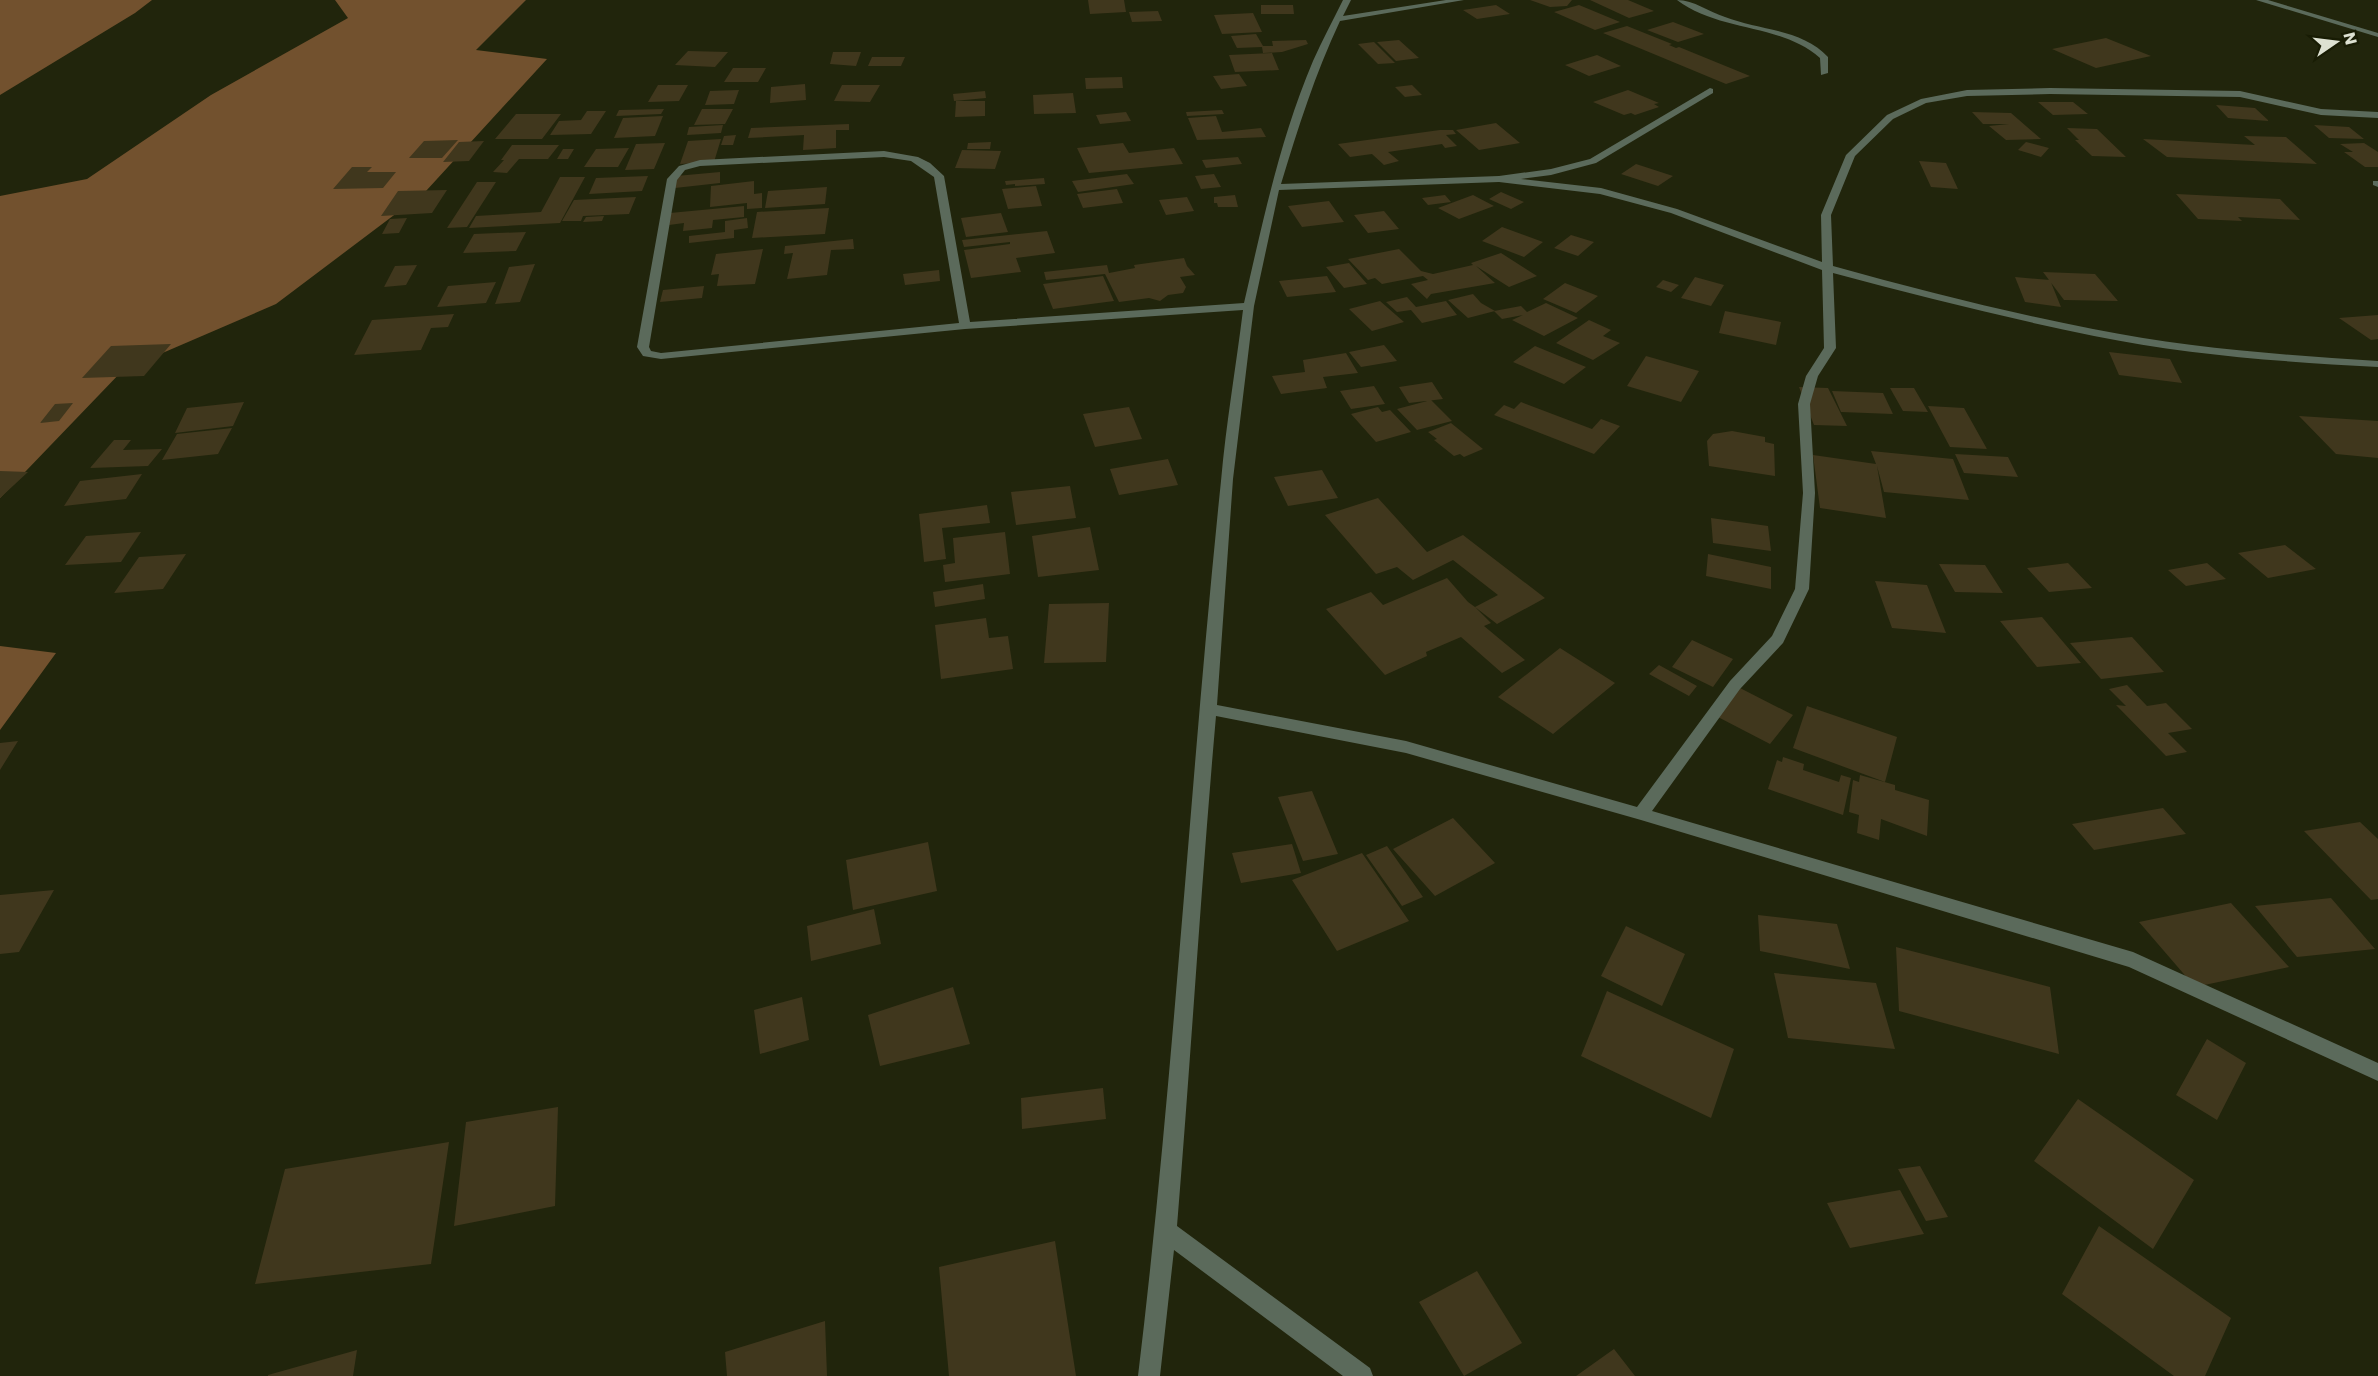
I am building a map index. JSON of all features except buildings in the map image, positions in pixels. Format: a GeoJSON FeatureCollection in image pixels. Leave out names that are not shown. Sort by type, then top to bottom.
{"type":"FeatureCollection","features":[{"type":"Feature","properties":{"kind":"street"},"geometry":{"type":"LineString","coordinates":[[1149,1376],[1166,1231],[1181,1066],[1193,875],[1227,479],[1249,306],[1275,187],[1317,61],[1347,8],[1460,0]]}},
{"type":"Feature","properties":{"kind":"street"},"geometry":{"type":"LineString","coordinates":[[1681,0],[1728,21],[1754,25],[1812,47],[1824,57],[1824,73]]}},
{"type":"Feature","properties":{"kind":"street"},"geometry":{"type":"LineString","coordinates":[[2260,0],[2378,34]]}},
{"type":"Feature","properties":{"kind":"street"},"geometry":{"type":"LineString","coordinates":[[1275,187],[1499,179],[1551,172],[1593,161],[1710,91]]}},
{"type":"Feature","properties":{"kind":"street"},"geometry":{"type":"LineString","coordinates":[[1641,814],[1735,685],[1778,639],[1802,589],[1809,494],[1804,404],[1812,376],[1830,348],[1826,215],[1851,155],[1890,117],[1924,101],[1967,93],[2050,91],[2240,94],[2321,112],[2378,115]]}},
{"type":"Feature","properties":{"kind":"street"},"geometry":{"type":"LineString","coordinates":[[965,326],[939,176],[927,162],[908,155],[884,154],[700,163],[682,168],[672,179],[643,347],[647,354],[661,356],[965,326],[1249,306]]}},
{"type":"Feature","properties":{"kind":"street"},"geometry":{"type":"LineString","coordinates":[[1499,179],[1602,191],[1674,211],[1828,268],[1919,293],[2095,333],[2261,357],[2378,364]]}},
{"type":"Feature","properties":{"kind":"street"},"geometry":{"type":"LineString","coordinates":[[1209,709],[1406,747],[2133,960],[2378,1072]]}},
{"type":"Feature","properties":{"kind":"street"},"geometry":{"type":"LineString","coordinates":[[1166,1231],[1362,1376]]}},
{"type":"Feature","properties":{"kind":"shaded area"},"geometry":{"type":"Polygon","coordinates":[[[0,0],[152,0],[135,13],[0,95],[0,0]]]}},
{"type":"Feature","properties":{"kind":"shaded area"},"geometry":{"type":"Polygon","coordinates":[[[335,0],[526,0],[476,50],[547,59],[426,191],[276,304],[123,370],[0,498],[0,196],[87,179],[211,95],[348,18],[335,0]]]}},
{"type":"Feature","properties":{"kind":"shaded area"},"geometry":{"type":"Polygon","coordinates":[[[0,646],[56,653],[0,730],[0,646]]]}}]}
